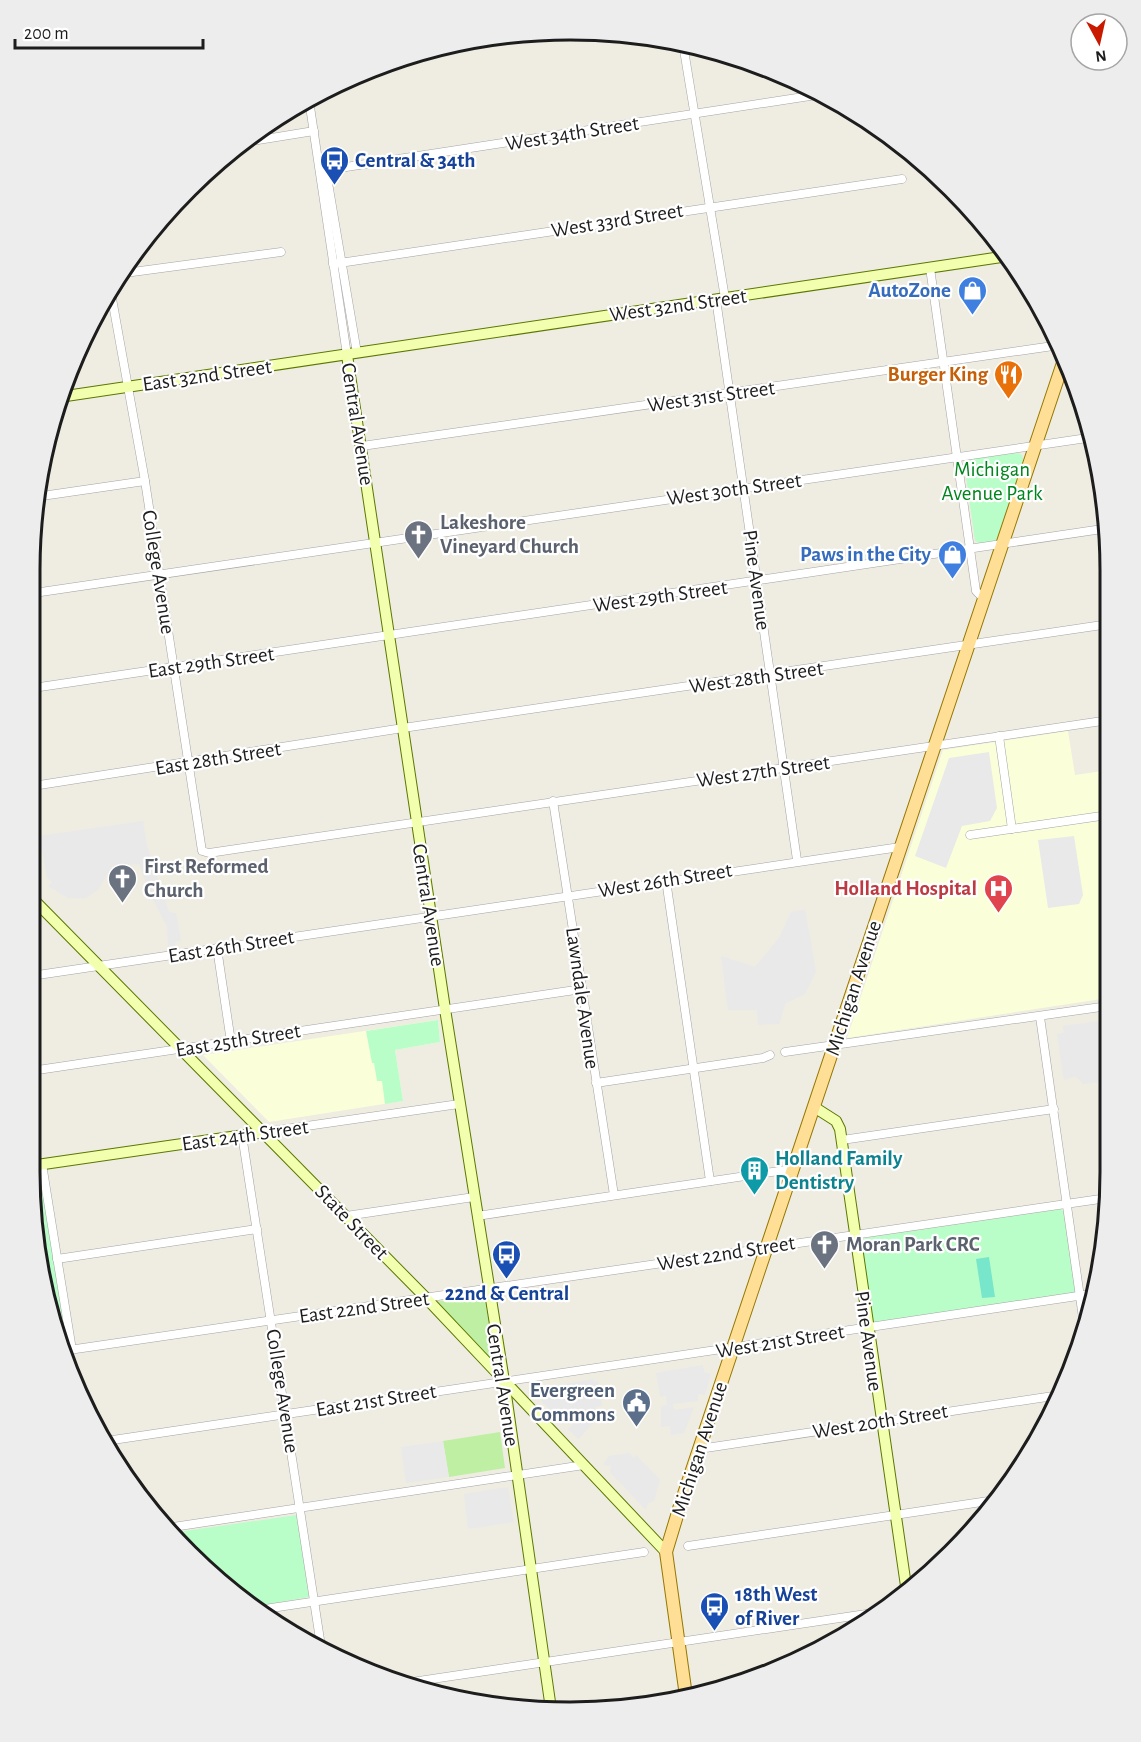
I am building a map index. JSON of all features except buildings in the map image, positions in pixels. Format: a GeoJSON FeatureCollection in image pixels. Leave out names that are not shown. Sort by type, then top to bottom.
{"type":"FeatureCollection","features":[{"type":"Feature","properties":{"kind":"main road","name":"Michigan Avenue"},"geometry":{"type":"LineString","coordinates":[[666,1552],[1061,370]]}},
{"type":"Feature","properties":{"kind":"main road"},"geometry":{"type":"LineString","coordinates":[[666,1552],[686,1688]]}},
{"type":"Feature","properties":{"kind":"street","name":"Pine Avenue"},"geometry":{"type":"LineString","coordinates":[[685,54],[709,206],[730,394],[797,860]]}},
{"type":"Feature","properties":{"kind":"street","name":"West 34th Street"},"geometry":{"type":"LineString","coordinates":[[323,171],[808,96]]}},
{"type":"Feature","properties":{"kind":"street","name":"Central Avenue"},"geometry":{"type":"LineString","coordinates":[[311,109],[342,262],[375,542],[459,1104],[504,1381],[550,1701]]}},
{"type":"Feature","properties":{"kind":"street"},"geometry":{"type":"LineString","coordinates":[[263,139],[314,131]]}},
{"type":"Feature","properties":{"kind":"street","name":"Central Avenue"},"geometry":{"type":"LineString","coordinates":[[323,171],[333,264],[352,354]]}},
{"type":"Feature","properties":{"kind":"street","name":"West 33rd Street"},"geometry":{"type":"LineString","coordinates":[[333,264],[709,206],[902,179]]}},
{"type":"Feature","properties":{"kind":"street"},"geometry":{"type":"LineString","coordinates":[[133,272],[281,252]]}},
{"type":"Feature","properties":{"kind":"street","name":"West 32nd Street"},"geometry":{"type":"LineString","coordinates":[[352,354],[998,258]]}},
{"type":"Feature","properties":{"kind":"street"},"geometry":{"type":"LineString","coordinates":[[930,268],[976,591],[983,598]]}},
{"type":"Feature","properties":{"kind":"street","name":"College Avenue"},"geometry":{"type":"LineString","coordinates":[[113,304],[145,481],[202,852]]}},
{"type":"Feature","properties":{"kind":"street","name":"West 31st Street"},"geometry":{"type":"LineString","coordinates":[[362,446],[1051,346]]}},
{"type":"Feature","properties":{"kind":"street","name":"East 32nd Street"},"geometry":{"type":"LineString","coordinates":[[71,395],[352,354]]}},
{"type":"Feature","properties":{"kind":"street","name":"West 30th Street"},"geometry":{"type":"LineString","coordinates":[[41,592],[1083,439]]}},
{"type":"Feature","properties":{"kind":"street"},"geometry":{"type":"LineString","coordinates":[[46,496],[145,481]]}},
{"type":"Feature","properties":{"kind":"street","name":"West 29th Street"},"geometry":{"type":"LineString","coordinates":[[389,636],[1098,530]]}},
{"type":"Feature","properties":{"kind":"street","name":"West 28th Street"},"geometry":{"type":"LineString","coordinates":[[403,728],[1100,625]]}},
{"type":"Feature","properties":{"kind":"street","name":"East 29th Street"},"geometry":{"type":"LineString","coordinates":[[41,687],[389,636]]}},
{"type":"Feature","properties":{"kind":"street","name":"West 27th Street"},"geometry":{"type":"LineString","coordinates":[[202,852],[209,853],[1100,721]]}},
{"type":"Feature","properties":{"kind":"street","name":"East 28th Street"},"geometry":{"type":"LineString","coordinates":[[41,785],[403,728]]}},
{"type":"Feature","properties":{"kind":"street"},"geometry":{"type":"LineString","coordinates":[[999,736],[1012,829]]}},
{"type":"Feature","properties":{"kind":"street","name":"Lawndale Avenue"},"geometry":{"type":"LineString","coordinates":[[554,801],[614,1195]]}},
{"type":"Feature","properties":{"kind":"street"},"geometry":{"type":"LineString","coordinates":[[970,835],[1100,816]]}},
{"type":"Feature","properties":{"kind":"street","name":"West 26th Street"},"geometry":{"type":"LineString","coordinates":[[430,915],[797,860],[900,847]]}},
{"type":"Feature","properties":{"kind":"street"},"geometry":{"type":"LineString","coordinates":[[666,880],[710,1181]]}},
{"type":"Feature","properties":{"kind":"street","name":"State Street"},"geometry":{"type":"LineString","coordinates":[[41,907],[427,1299],[666,1552]]}},
{"type":"Feature","properties":{"kind":"street","name":"East 26th Street"},"geometry":{"type":"LineString","coordinates":[[41,975],[430,915]]}},
{"type":"Feature","properties":{"kind":"street"},"geometry":{"type":"LineString","coordinates":[[217,948],[231,1041]]}},
{"type":"Feature","properties":{"kind":"street","name":"East 25th Street"},"geometry":{"type":"LineString","coordinates":[[41,1070],[582,989]]}},
{"type":"Feature","properties":{"kind":"street"},"geometry":{"type":"LineString","coordinates":[[785,1052],[834,1047],[1100,1007]]}},
{"type":"Feature","properties":{"kind":"street"},"geometry":{"type":"LineString","coordinates":[[1040,1017],[1082,1310]]}},
{"type":"Feature","properties":{"kind":"street"},"geometry":{"type":"LineString","coordinates":[[596,1083],[763,1058],[770,1055]]}},
{"type":"Feature","properties":{"kind":"street","name":"East 24th Street"},"geometry":{"type":"LineString","coordinates":[[42,1164],[459,1104]]}},
{"type":"Feature","properties":{"kind":"street","name":"Pine Avenue"},"geometry":{"type":"LineString","coordinates":[[814,1107],[836,1121],[842,1140],[905,1582]]}},
{"type":"Feature","properties":{"kind":"street"},"geometry":{"type":"LineString","coordinates":[[842,1140],[1054,1110]]}},
{"type":"Feature","properties":{"kind":"street","name":"College Avenue"},"geometry":{"type":"LineString","coordinates":[[242,1135],[287,1414],[320,1638]]}},
{"type":"Feature","properties":{"kind":"street"},"geometry":{"type":"LineString","coordinates":[[42,1164],[72,1350]]}},
{"type":"Feature","properties":{"kind":"street"},"geometry":{"type":"LineString","coordinates":[[477,1216],[792,1169]]}},
{"type":"Feature","properties":{"kind":"street"},"geometry":{"type":"LineString","coordinates":[[346,1216],[474,1197]]}},
{"type":"Feature","properties":{"kind":"street","name":"West 22nd Street"},"geometry":{"type":"LineString","coordinates":[[488,1290],[1099,1199]]}},
{"type":"Feature","properties":{"kind":"street"},"geometry":{"type":"LineString","coordinates":[[57,1259],[256,1229]]}},
{"type":"Feature","properties":{"kind":"street","name":"East 22nd Street"},"geometry":{"type":"LineString","coordinates":[[72,1350],[488,1290]]}},
{"type":"Feature","properties":{"kind":"street","name":"West 21st Street"},"geometry":{"type":"LineString","coordinates":[[504,1381],[1085,1295]]}},
{"type":"Feature","properties":{"kind":"street","name":"East 21st Street"},"geometry":{"type":"LineString","coordinates":[[114,1440],[504,1381]]}},
{"type":"Feature","properties":{"kind":"street","name":"West 20th Street"},"geometry":{"type":"LineString","coordinates":[[699,1449],[1050,1396]]}},
{"type":"Feature","properties":{"kind":"street"},"geometry":{"type":"LineString","coordinates":[[177,1526],[584,1465]]}},
{"type":"Feature","properties":{"kind":"street"},"geometry":{"type":"LineString","coordinates":[[688,1546],[985,1502]]}},
{"type":"Feature","properties":{"kind":"street"},"geometry":{"type":"LineString","coordinates":[[270,1608],[644,1552]]}},
{"type":"Feature","properties":{"kind":"street"},"geometry":{"type":"LineString","coordinates":[[424,1680],[860,1615]]}},
{"type":"Feature","properties":{"kind":"shaded area","name":"Holland Hospital"},"geometry":{"type":"Polygon","coordinates":[[[1068,731],[1075,775],[1100,771],[1100,999],[847,1038],[943,750],[1068,731]]]}},
{"type":"Feature","properties":{"kind":"shaded area"},"geometry":{"type":"Polygon","coordinates":[[[989,752],[997,808],[990,821],[962,826],[946,868],[915,856],[949,758],[989,752]]]}},
{"type":"Feature","properties":{"kind":"shaded area"},"geometry":{"type":"Polygon","coordinates":[[[143,821],[147,846],[169,912],[176,913],[181,941],[175,942],[176,949],[168,951],[167,926],[151,896],[139,864],[112,866],[98,890],[85,898],[68,898],[48,886],[52,882],[47,877],[41,836],[143,821]]]}},
{"type":"Feature","properties":{"kind":"shaded area"},"geometry":{"type":"Polygon","coordinates":[[[1074,836],[1083,895],[1079,904],[1048,908],[1038,840],[1074,836]]]}},
{"type":"Feature","properties":{"kind":"shaded area"},"geometry":{"type":"Polygon","coordinates":[[[805,909],[816,972],[805,994],[786,1003],[779,1024],[758,1025],[757,1010],[728,1010],[721,956],[755,967],[779,938],[791,912],[805,909]]]}},
{"type":"Feature","properties":{"kind":"shaded area"},"geometry":{"type":"Polygon","coordinates":[[[438,1020],[440,1042],[395,1050],[403,1101],[269,1122],[203,1055],[438,1020]]]}},
{"type":"Feature","properties":{"kind":"shaded area"},"geometry":{"type":"Polygon","coordinates":[[[1100,1021],[1100,1082],[1083,1084],[1076,1076],[1064,1080],[1057,1034],[1064,1033],[1063,1026],[1100,1021]]]}},
{"type":"Feature","properties":{"kind":"shaded area"},"geometry":{"type":"Polygon","coordinates":[[[703,1365],[704,1372],[711,1374],[705,1395],[698,1394],[698,1401],[673,1404],[674,1410],[694,1407],[684,1433],[671,1435],[670,1426],[661,1427],[661,1406],[667,1405],[666,1396],[660,1397],[656,1373],[703,1365]]]}},
{"type":"Feature","properties":{"kind":"shaded area"},"geometry":{"type":"Polygon","coordinates":[[[593,1379],[594,1382],[598,1381],[602,1406],[596,1407],[595,1420],[579,1439],[568,1429],[581,1418],[584,1422],[589,1418],[591,1410],[588,1411],[588,1416],[577,1418],[576,1412],[567,1414],[560,1421],[541,1400],[549,1395],[549,1387],[593,1379]]]}},
{"type":"Feature","properties":{"kind":"shaded area"},"geometry":{"type":"Polygon","coordinates":[[[443,1441],[449,1477],[406,1483],[401,1447],[443,1441]]]}},
{"type":"Feature","properties":{"kind":"shaded area"},"geometry":{"type":"Polygon","coordinates":[[[629,1453],[634,1458],[636,1455],[660,1480],[654,1501],[648,1503],[646,1510],[610,1472],[611,1466],[603,1465],[609,1456],[629,1453]]]}},
{"type":"Feature","properties":{"kind":"shaded area"},"geometry":{"type":"Polygon","coordinates":[[[508,1487],[514,1522],[468,1529],[464,1494],[508,1487]]]}},
{"type":"Feature","properties":{"kind":"green space","name":"Michigan Avenue Park"},"geometry":{"type":"Polygon","coordinates":[[[1017,453],[1022,455],[1024,463],[999,537],[993,543],[980,545],[975,540],[964,463],[969,459],[1017,453]]]}},
{"type":"Feature","properties":{"kind":"green space"},"geometry":{"type":"Polygon","coordinates":[[[438,1020],[440,1042],[395,1050],[403,1101],[385,1104],[382,1081],[377,1081],[366,1031],[438,1020]]]}},
{"type":"Feature","properties":{"kind":"green space"},"geometry":{"type":"Polygon","coordinates":[[[41,1179],[63,1324],[45,1241],[41,1179]]]}},
{"type":"Feature","properties":{"kind":"green space"},"geometry":{"type":"Polygon","coordinates":[[[1061,1209],[1064,1212],[1076,1290],[1074,1293],[877,1323],[872,1321],[861,1244],[865,1238],[1061,1209]]]}},
{"type":"Feature","properties":{"kind":"green space"},"geometry":{"type":"Polygon","coordinates":[[[989,1257],[995,1297],[982,1298],[976,1259],[989,1257]]]}},
{"type":"Feature","properties":{"kind":"green space"},"geometry":{"type":"Polygon","coordinates":[[[484,1294],[496,1368],[435,1302],[484,1294]]]}},
{"type":"Feature","properties":{"kind":"green space"},"geometry":{"type":"Polygon","coordinates":[[[500,1432],[505,1468],[449,1477],[443,1441],[500,1432]]]}},
{"type":"Feature","properties":{"kind":"green space"},"geometry":{"type":"Polygon","coordinates":[[[297,1515],[309,1597],[266,1605],[221,1570],[182,1531],[297,1515]]]}},
{"type":"Feature","properties":{"kind":"place","name":"Central & 34th"},"geometry":{"type":"Point","coordinates":[334,186]}},
{"type":"Feature","properties":{"kind":"place","name":"AutoZone"},"geometry":{"type":"Point","coordinates":[972,316]}},
{"type":"Feature","properties":{"kind":"place","name":"Burger King"},"geometry":{"type":"Point","coordinates":[1009,400]}},
{"type":"Feature","properties":{"kind":"place","name":"Lakeshore Vineyard Church"},"geometry":{"type":"Point","coordinates":[419,560]}},
{"type":"Feature","properties":{"kind":"place","name":"Paws in the City"},"geometry":{"type":"Point","coordinates":[952,580]}},
{"type":"Feature","properties":{"kind":"place","name":"First Reformed Church"},"geometry":{"type":"Point","coordinates":[123,904]}},
{"type":"Feature","properties":{"kind":"place","name":"Holland Hospital"},"geometry":{"type":"Point","coordinates":[998,914]}},
{"type":"Feature","properties":{"kind":"place","name":"Holland Family Dentistry"},"geometry":{"type":"Point","coordinates":[754,1196]}},
{"type":"Feature","properties":{"kind":"place","name":"Moran Park CRC"},"geometry":{"type":"Point","coordinates":[825,1270]}},
{"type":"Feature","properties":{"kind":"place","name":"22nd & Central"},"geometry":{"type":"Point","coordinates":[507,1280]}},
{"type":"Feature","properties":{"kind":"place","name":"Evergreen Commons"},"geometry":{"type":"Point","coordinates":[636,1428]}},
{"type":"Feature","properties":{"kind":"place","name":"18th West of River"},"geometry":{"type":"Point","coordinates":[714,1632]}}]}
